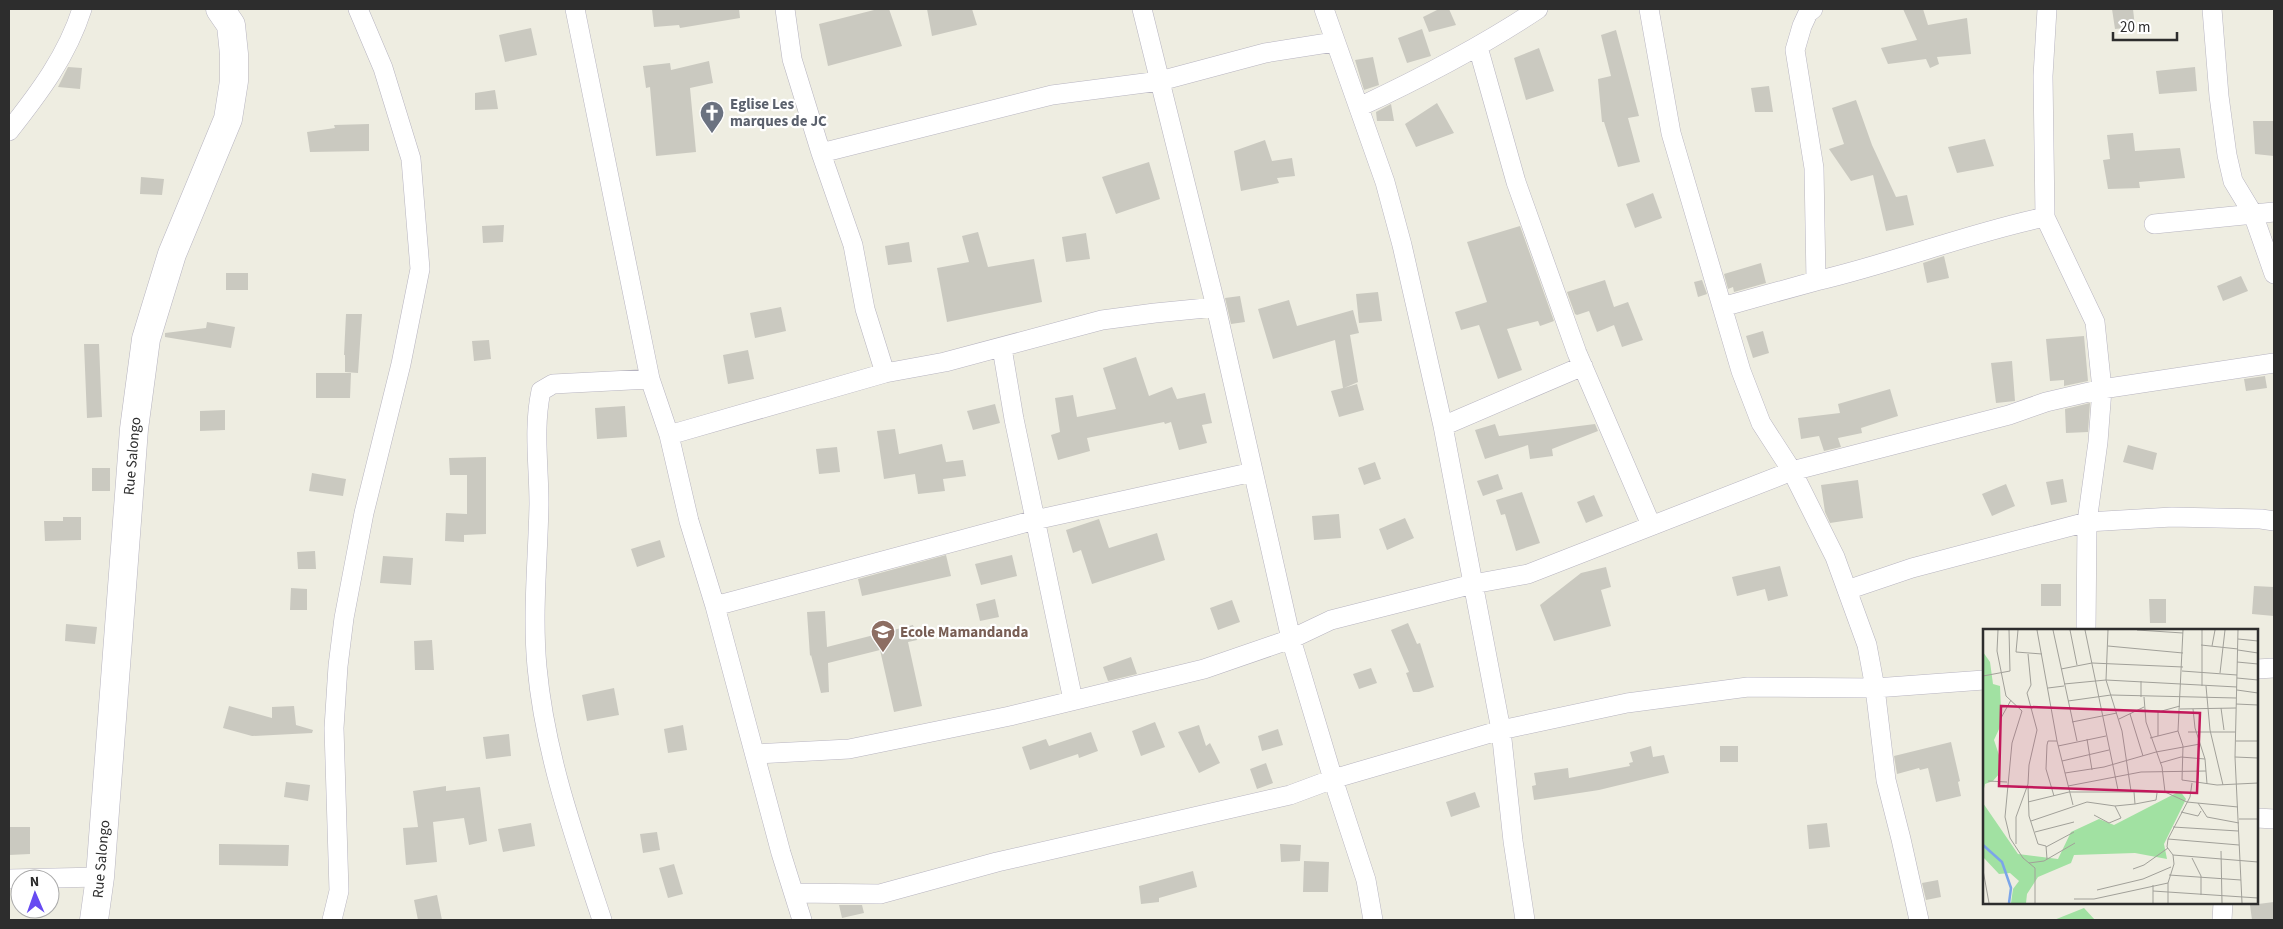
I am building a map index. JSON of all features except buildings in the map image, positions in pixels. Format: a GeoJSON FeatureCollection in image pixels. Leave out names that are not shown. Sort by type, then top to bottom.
{"type":"FeatureCollection","features":[{"type":"Feature","properties":{"kind":"street"},"geometry":{"type":"LineString","coordinates":[[9,131],[38,93],[73,36],[82,9]]}},
{"type":"Feature","properties":{"kind":"street","name":"Rue Salongo"},"geometry":{"type":"LineString","coordinates":[[94,920],[100,876],[135,420],[146,339],[172,254],[228,118],[234,81],[234,54],[231,25],[220,9]]}},
{"type":"Feature","properties":{"kind":"street"},"geometry":{"type":"LineString","coordinates":[[343,920],[340,891],[334,728],[338,666],[344,618],[364,514],[401,364],[420,269],[411,159],[384,68],[358,9]]}},
{"type":"Feature","properties":{"kind":"street"},"geometry":{"type":"LineString","coordinates":[[575,9],[650,379],[668,435],[690,521],[802,920]]}},
{"type":"Feature","properties":{"kind":"street"},"geometry":{"type":"LineString","coordinates":[[785,9],[792,59],[821,154],[853,245],[865,309],[885,373]]}},
{"type":"Feature","properties":{"kind":"street"},"geometry":{"type":"LineString","coordinates":[[1142,9],[1216,307],[1292,639],[1333,779],[1366,880],[1373,920]]}},
{"type":"Feature","properties":{"kind":"street"},"geometry":{"type":"LineString","coordinates":[[1324,9],[1334,42],[1385,182],[1402,245],[1443,426],[1501,730],[1513,840],[1525,920]]}},
{"type":"Feature","properties":{"kind":"street"},"geometry":{"type":"LineString","coordinates":[[1359,107],[1426,76],[1478,47],[1538,9]]}},
{"type":"Feature","properties":{"kind":"street"},"geometry":{"type":"LineString","coordinates":[[1649,9],[1672,132],[1741,370],[1761,423],[1792,471],[1835,557],[1867,646],[1875,688],[1886,780],[1919,920]]}},
{"type":"Feature","properties":{"kind":"street"},"geometry":{"type":"LineString","coordinates":[[1813,9],[1808,13],[1802,26],[1795,50],[1814,168],[1816,281]]}},
{"type":"Feature","properties":{"kind":"street"},"geometry":{"type":"LineString","coordinates":[[2047,9],[2043,76],[2045,218],[2095,322],[2102,389],[2098,442],[2087,522],[2086,629]]}},
{"type":"Feature","properties":{"kind":"street"},"geometry":{"type":"LineString","coordinates":[[2212,9],[2218,96],[2227,155],[2234,181],[2252,214],[2274,274]]}},
{"type":"Feature","properties":{"kind":"street"},"geometry":{"type":"LineString","coordinates":[[821,154],[1052,95],[1160,81],[1265,53],[1334,42]]}},
{"type":"Feature","properties":{"kind":"street"},"geometry":{"type":"LineString","coordinates":[[1478,47],[1516,182],[1583,366],[1651,524]]}},
{"type":"Feature","properties":{"kind":"street"},"geometry":{"type":"LineString","coordinates":[[2154,224],[2274,212]]}},
{"type":"Feature","properties":{"kind":"street"},"geometry":{"type":"LineString","coordinates":[[1722,307],[1859,271],[2015,223],[2045,218]]}},
{"type":"Feature","properties":{"kind":"street"},"geometry":{"type":"LineString","coordinates":[[668,435],[885,373],[945,362],[1102,320],[1216,307]]}},
{"type":"Feature","properties":{"kind":"street"},"geometry":{"type":"LineString","coordinates":[[1002,348],[1035,520],[1073,700]]}},
{"type":"Feature","properties":{"kind":"street"},"geometry":{"type":"LineString","coordinates":[[755,754],[849,749],[1010,716],[1204,669],[1292,639],[1330,620],[1473,584],[1528,574],[1651,524],[1792,471],[2009,416],[2046,402],[2102,389],[2274,362]]}},
{"type":"Feature","properties":{"kind":"street"},"geometry":{"type":"LineString","coordinates":[[1443,426],[1583,366]]}},
{"type":"Feature","properties":{"kind":"street"},"geometry":{"type":"LineString","coordinates":[[602,920],[565,809],[543,706],[537,667],[535,618],[539,491],[537,410],[541,391],[553,384],[650,379]]}},
{"type":"Feature","properties":{"kind":"street"},"geometry":{"type":"LineString","coordinates":[[715,606],[798,586],[1035,520],[1253,472]]}},
{"type":"Feature","properties":{"kind":"street"},"geometry":{"type":"LineString","coordinates":[[1847,590],[1912,568],[2087,522],[2172,517],[2274,521]]}},
{"type":"Feature","properties":{"kind":"street"},"geometry":{"type":"LineString","coordinates":[[2258,669],[2274,668]]}},
{"type":"Feature","properties":{"kind":"street"},"geometry":{"type":"LineString","coordinates":[[794,893],[880,894],[997,862],[1290,795],[1333,779],[1501,730],[1627,703],[1748,687],[1875,688],[1983,680]]}},
{"type":"Feature","properties":{"kind":"street"},"geometry":{"type":"LineString","coordinates":[[2258,818],[2274,819]]}},
{"type":"Feature","properties":{"kind":"street"},"geometry":{"type":"LineString","coordinates":[[9,879],[100,876]]}},
{"type":"Feature","properties":{"kind":"street"},"geometry":{"type":"LineString","coordinates":[[332,920],[340,891]]}},
{"type":"Feature","properties":{"kind":"street"},"geometry":{"type":"LineString","coordinates":[[2222,920],[2224,904]]}},
{"type":"Feature","properties":{"kind":"green space"},"geometry":{"type":"Polygon","coordinates":[[[2084,908],[2095,920],[2054,920],[2084,908]]]}},
{"type":"Feature","properties":{"kind":"place","name":"Eglise Les marques de JC"},"geometry":{"type":"Point","coordinates":[712,134]}},
{"type":"Feature","properties":{"kind":"place","name":"Ecole Mamandanda"},"geometry":{"type":"Point","coordinates":[883,653]}}]}
